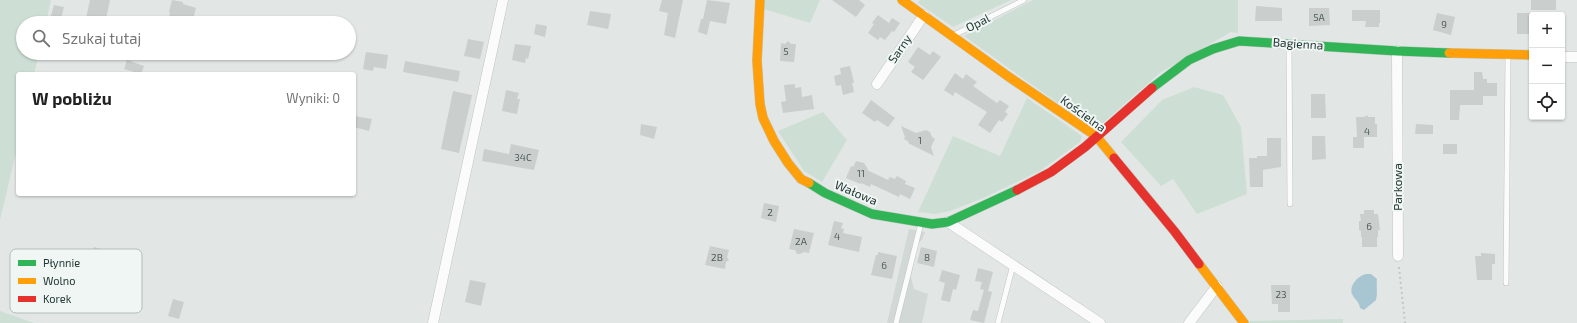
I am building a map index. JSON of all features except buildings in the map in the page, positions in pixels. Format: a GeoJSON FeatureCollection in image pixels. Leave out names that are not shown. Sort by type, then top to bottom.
{"type":"FeatureCollection","features":[{"type":"Feature","properties":{"kind":"street"},"geometry":{"type":"LineString","coordinates":[[433,323],[503,0]]}},
{"type":"Feature","properties":{"kind":"street","name":"Wałowa"},"geometry":{"type":"LineString","coordinates":[[760,0],[757,61],[760,104],[763,118],[774,141],[788,163],[801,179],[825,193],[872,214],[932,224],[948,222],[1046,174],[1065,162],[1096,136]]}},
{"type":"Feature","properties":{"kind":"street","name":"Kościelna"},"geometry":{"type":"LineString","coordinates":[[902,0],[1009,77],[1096,136],[1171,226],[1244,323]]}},
{"type":"Feature","properties":{"kind":"street","name":"Sarny"},"geometry":{"type":"LineString","coordinates":[[877,84],[924,15]]}},
{"type":"Feature","properties":{"kind":"street","name":"Bagienna"},"geometry":{"type":"LineString","coordinates":[[1096,136],[1164,77],[1206,50],[1239,40],[1397,51],[1529,55]]}},
{"type":"Feature","properties":{"kind":"street","name":"Parkowa"},"geometry":{"type":"LineString","coordinates":[[1397,51],[1398,256]]}},
{"type":"Feature","properties":{"kind":"street"},"geometry":{"type":"LineString","coordinates":[[1565,56],[1577,57]]}},
{"type":"Feature","properties":{"kind":"street"},"geometry":{"type":"LineString","coordinates":[[948,222],[1100,323]]}},
{"type":"Feature","properties":{"kind":"street"},"geometry":{"type":"LineString","coordinates":[[1189,323],[1217,286]]}},
{"type":"Feature","properties":{"kind":"street"},"geometry":{"type":"LineString","coordinates":[[1234,323],[1235,311]]}},
{"type":"Feature","properties":{"kind":"lane","name":"Opal"},"geometry":{"type":"LineString","coordinates":[[954,36],[1024,0]]}},
{"type":"Feature","properties":{"kind":"lane"},"geometry":{"type":"LineString","coordinates":[[1290,44],[1290,204]]}},
{"type":"Feature","properties":{"kind":"lane"},"geometry":{"type":"LineString","coordinates":[[1506,283],[1508,54]]}},
{"type":"Feature","properties":{"kind":"lane"},"geometry":{"type":"LineString","coordinates":[[896,323],[921,222]]}},
{"type":"Feature","properties":{"kind":"lane"},"geometry":{"type":"LineString","coordinates":[[998,323],[1013,266]]}},
{"type":"Feature","properties":{"kind":"path"},"geometry":{"type":"LineString","coordinates":[[1398,256],[1405,323]]}},
{"type":"Feature","properties":{"kind":"shaded area"},"geometry":{"type":"Polygon","coordinates":[[[909,229],[925,232],[922,240],[918,243],[911,277],[914,289],[928,294],[922,323],[887,323],[909,229]]]}},
{"type":"Feature","properties":{"kind":"green space"},"geometry":{"type":"Polygon","coordinates":[[[0,0],[51,0],[48,16],[16,16],[16,60],[37,60],[34,72],[16,72],[16,152],[0,220],[0,0]]]}},
{"type":"Feature","properties":{"kind":"green space"},"geometry":{"type":"Polygon","coordinates":[[[765,0],[820,0],[810,23],[764,9],[765,0]]]}},
{"type":"Feature","properties":{"kind":"green space"},"geometry":{"type":"Polygon","coordinates":[[[920,0],[1011,0],[953,27],[918,3],[920,0]]]}},
{"type":"Feature","properties":{"kind":"green space"},"geometry":{"type":"Polygon","coordinates":[[[1033,0],[1238,0],[1238,33],[1231,32],[1161,72],[1102,124],[1087,124],[964,36],[1033,0]]]}},
{"type":"Feature","properties":{"kind":"green space"},"geometry":{"type":"Polygon","coordinates":[[[1194,87],[1223,95],[1241,127],[1247,194],[1197,214],[1173,179],[1161,186],[1121,142],[1162,100],[1194,87]]]}},
{"type":"Feature","properties":{"kind":"green space"},"geometry":{"type":"Polygon","coordinates":[[[1027,98],[1082,136],[1080,142],[1040,171],[981,199],[950,211],[936,214],[918,212],[953,136],[1000,156],[1027,98]]]}},
{"type":"Feature","properties":{"kind":"green space"},"geometry":{"type":"Polygon","coordinates":[[[823,112],[847,140],[822,182],[804,171],[778,131],[823,112]]]}},
{"type":"Feature","properties":{"kind":"green space"},"geometry":{"type":"Polygon","coordinates":[[[0,311],[34,323],[0,323],[0,311]]]}},
{"type":"Feature","properties":{"kind":"green space"},"geometry":{"type":"Polygon","coordinates":[[[1343,319],[1343,323],[1250,323],[1249,321],[1343,319]]]}},
{"type":"Feature","properties":{"kind":"water"},"geometry":{"type":"Polygon","coordinates":[[[1366,274],[1371,274],[1377,279],[1377,295],[1376,300],[1364,310],[1360,308],[1351,291],[1355,281],[1366,274]]]}},
{"type":"Feature","properties":{"kind":"traffic: fast"},"geometry":{"type":"LineString","coordinates":[[1152,88],[1189,60],[1213,49],[1239,41],[1449,53]]}},
{"type":"Feature","properties":{"kind":"traffic: fast"},"geometry":{"type":"LineString","coordinates":[[809,183],[825,193],[872,214],[932,224],[948,222],[1017,190]]}},
{"type":"Feature","properties":{"kind":"traffic: slow"},"geometry":{"type":"LineString","coordinates":[[760,0],[757,61],[760,104],[763,118],[774,141],[788,163],[801,179],[809,183]]}},
{"type":"Feature","properties":{"kind":"traffic: slow"},"geometry":{"type":"LineString","coordinates":[[902,0],[1009,77],[1096,136],[1114,158]]}},
{"type":"Feature","properties":{"kind":"traffic: slow"},"geometry":{"type":"LineString","coordinates":[[1449,53],[1529,55]]}},
{"type":"Feature","properties":{"kind":"traffic: slow"},"geometry":{"type":"LineString","coordinates":[[1199,264],[1244,323]]}},
{"type":"Feature","properties":{"kind":"traffic: jam"},"geometry":{"type":"LineString","coordinates":[[1017,190],[1051,172],[1085,147],[1152,88]]}},
{"type":"Feature","properties":{"kind":"traffic: jam"},"geometry":{"type":"LineString","coordinates":[[1114,158],[1175,232],[1199,264]]}}]}
